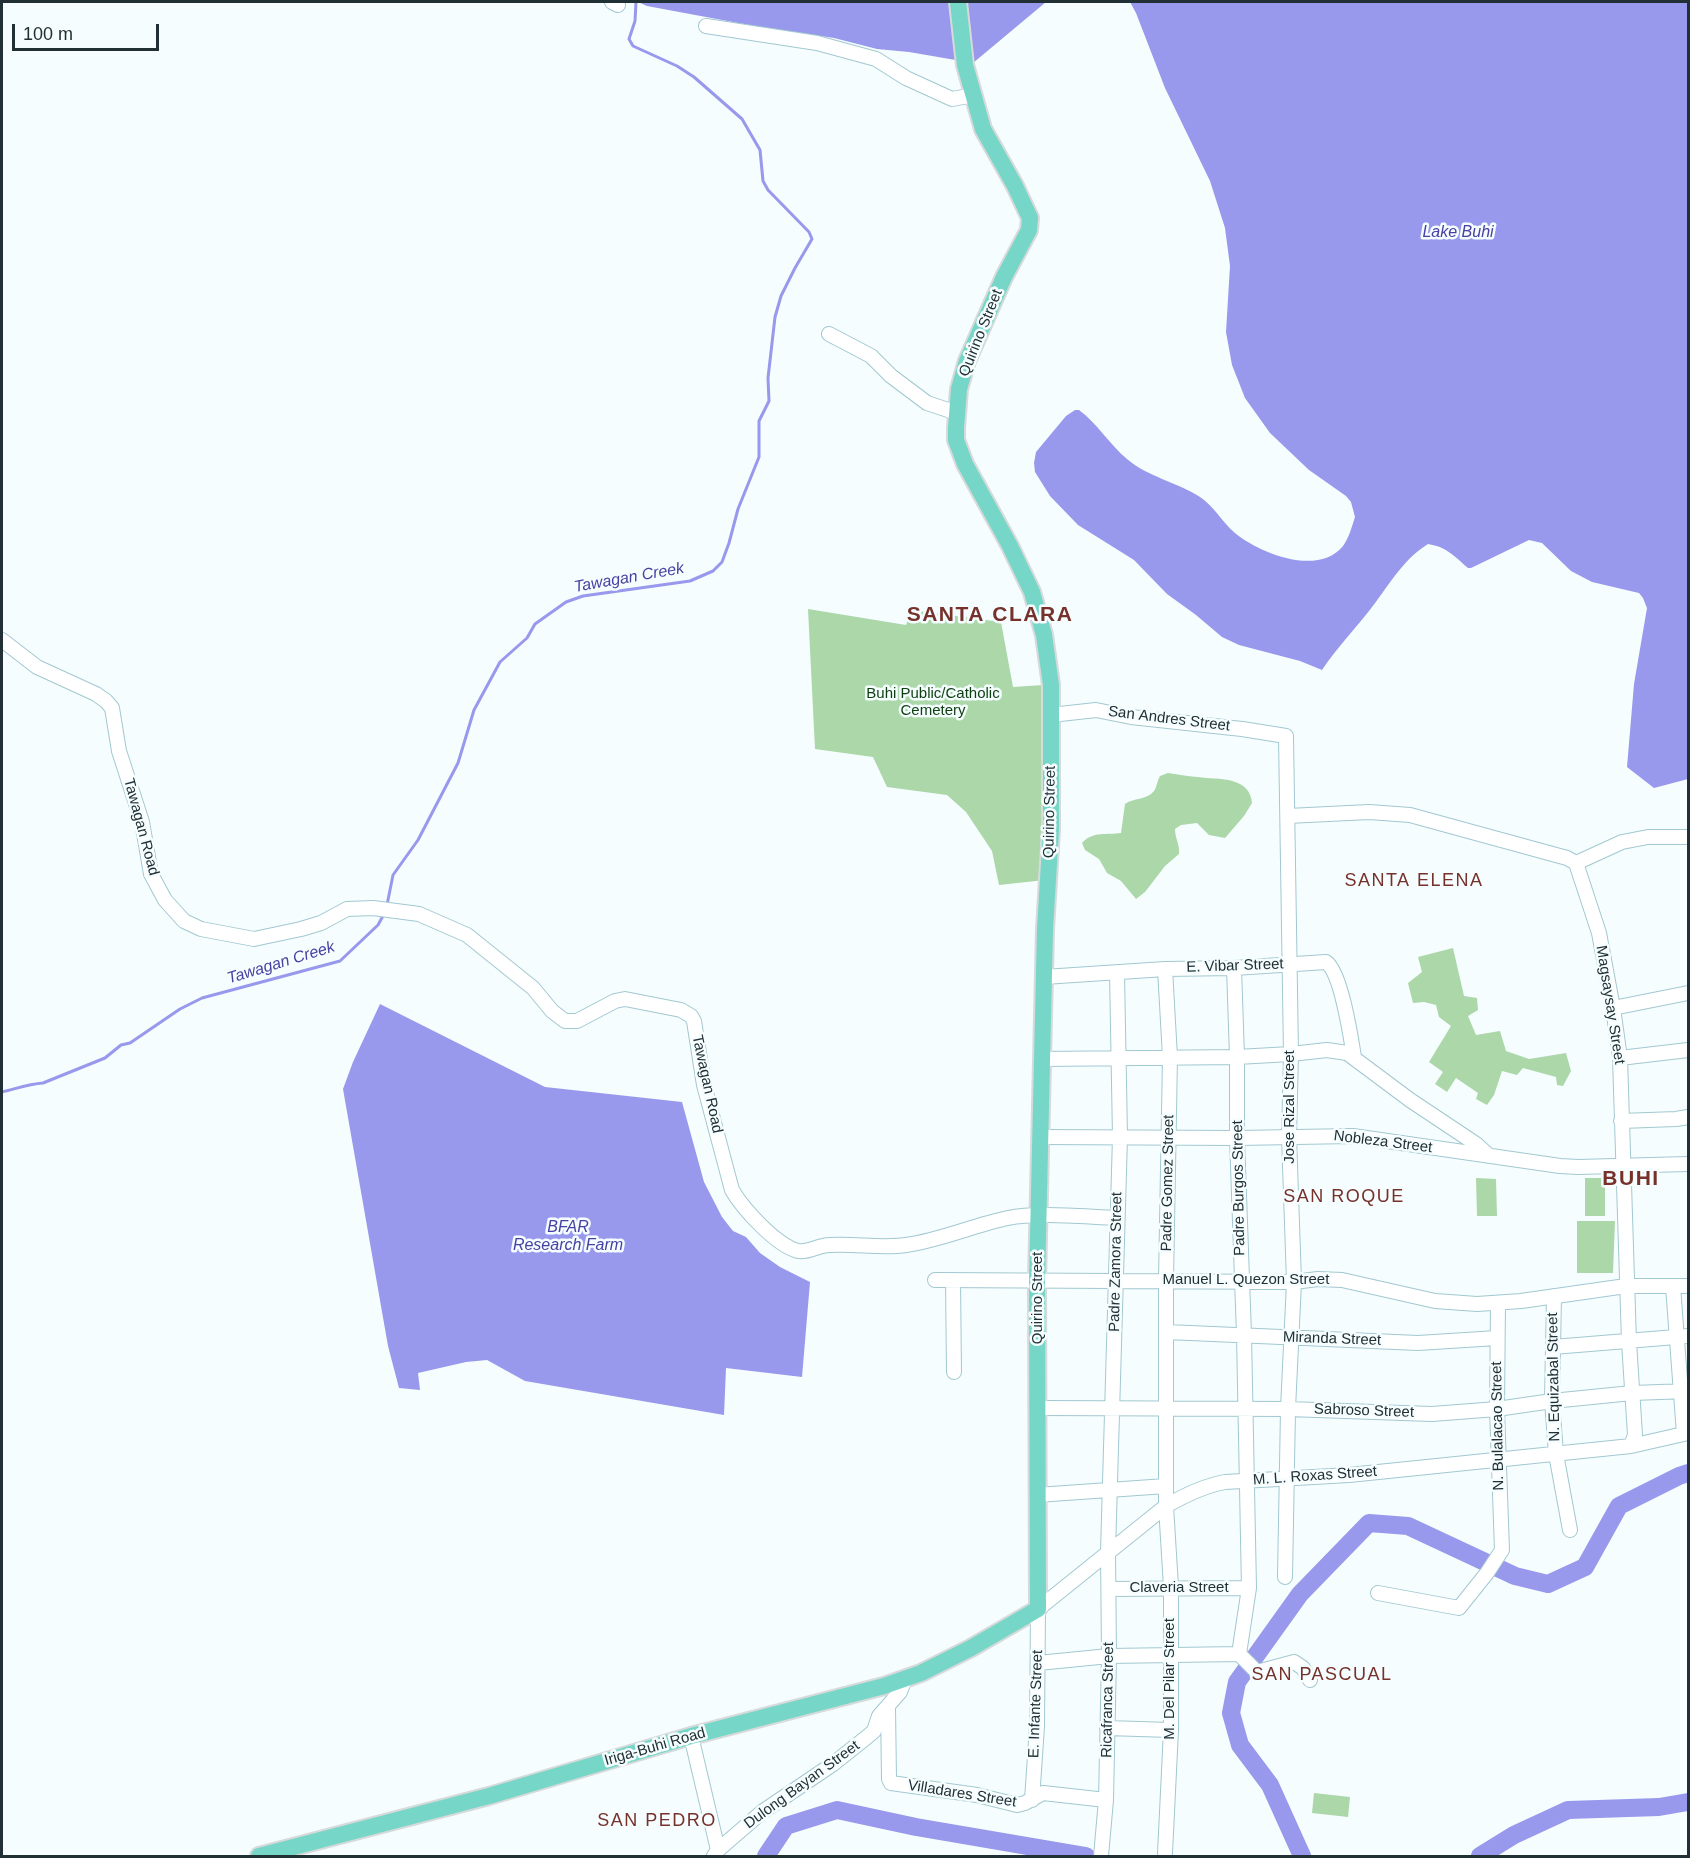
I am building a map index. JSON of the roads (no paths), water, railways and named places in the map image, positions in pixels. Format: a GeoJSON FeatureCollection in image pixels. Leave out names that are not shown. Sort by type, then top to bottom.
{"type":"FeatureCollection","features":[{"type":"Feature","properties":{"kind":"main road","name":"Quirino Street"},"geometry":{"type":"LineString","coordinates":[[958,2],[966,65],[983,129],[1030,218],[1029,230],[999,287],[967,361],[959,389],[956,440],[965,464],[1010,546],[1036,604],[1051,685],[1051,830],[1041,1059],[1038,1609]]}},
{"type":"Feature","properties":{"kind":"main road","name":"Iriga-Buhi Road"},"geometry":{"type":"LineString","coordinates":[[259,1857],[489,1796],[691,1736],[905,1679],[970,1648],[1038,1609]]}},
{"type":"Feature","properties":{"kind":"street"},"geometry":{"type":"LineString","coordinates":[[706,26],[818,43],[876,59],[906,78],[952,99],[974,95]]}},
{"type":"Feature","properties":{"kind":"street"},"geometry":{"type":"LineString","coordinates":[[829,334],[871,356],[891,376],[927,403],[957,413]]}},
{"type":"Feature","properties":{"kind":"street","name":"Tawagan Road"},"geometry":{"type":"LineString","coordinates":[[2,640],[37,667],[96,694],[112,708],[119,751],[142,822],[151,874],[165,900],[184,921],[201,929],[254,939],[321,923],[347,909],[372,908],[419,914],[463,932],[533,988],[552,1011],[565,1021],[577,1021],[615,1001],[625,999],[681,1010],[691,1016],[694,1022],[704,1085],[732,1190],[759,1222],[788,1247],[802,1251],[829,1245],[901,1246],[1008,1218],[1039,1216],[1117,1218]]}},
{"type":"Feature","properties":{"kind":"street","name":"San Andres Street"},"geometry":{"type":"LineString","coordinates":[[1051,716],[1096,710],[1131,717],[1286,736]]}},
{"type":"Feature","properties":{"kind":"street","name":"Jose Rizal Street"},"geometry":{"type":"LineString","coordinates":[[1285,1577],[1288,1409],[1294,1282],[1289,1136],[1291,1054],[1286,736]]}},
{"type":"Feature","properties":{"kind":"street"},"geometry":{"type":"LineString","coordinates":[[1288,816],[1370,812],[1410,815],[1567,858],[1576,863],[1622,842],[1648,837],[1689,837]]}},
{"type":"Feature","properties":{"kind":"street","name":"Magsaysay Street"},"geometry":{"type":"LineString","coordinates":[[1576,863],[1599,933],[1620,1059],[1626,1286],[1635,1435],[1631,1446]]}},
{"type":"Feature","properties":{"kind":"street","name":"E. Vibar Street"},"geometry":{"type":"LineString","coordinates":[[1044,977],[1165,969],[1234,968],[1321,962],[1329,964],[1348,1022],[1354,1057]]}},
{"type":"Feature","properties":{"kind":"street","name":"Padre Burgos Street"},"geometry":{"type":"LineString","coordinates":[[1234,968],[1249,1588],[1241,1656]]}},
{"type":"Feature","properties":{"kind":"street","name":"Padre Gomez Street"},"geometry":{"type":"LineString","coordinates":[[1165,969],[1170,1058],[1166,1281],[1166,1506]]}},
{"type":"Feature","properties":{"kind":"street","name":"Padre Zamora Street"},"geometry":{"type":"LineString","coordinates":[[1108,1552],[1120,1137],[1117,972]]}},
{"type":"Feature","properties":{"kind":"street"},"geometry":{"type":"LineString","coordinates":[[1613,1008],[1689,993]]}},
{"type":"Feature","properties":{"kind":"street"},"geometry":{"type":"LineString","coordinates":[[1041,1059],[1237,1057],[1327,1050],[1347,1053],[1410,1100],[1468,1138],[1488,1155]]}},
{"type":"Feature","properties":{"kind":"street"},"geometry":{"type":"LineString","coordinates":[[1620,1059],[1689,1050]]}},
{"type":"Feature","properties":{"kind":"street"},"geometry":{"type":"LineString","coordinates":[[1621,1121],[1689,1117]]}},
{"type":"Feature","properties":{"kind":"street","name":"Nobleza Street"},"geometry":{"type":"LineString","coordinates":[[1041,1137],[1353,1136],[1560,1166],[1623,1167],[1689,1164]]}},
{"type":"Feature","properties":{"kind":"street","name":"Manuel L. Quezon Street"},"geometry":{"type":"LineString","coordinates":[[935,1280],[1294,1282],[1318,1279],[1342,1280],[1435,1301],[1466,1304],[1498,1303],[1626,1286],[1689,1286]]}},
{"type":"Feature","properties":{"kind":"street"},"geometry":{"type":"LineString","coordinates":[[953,1280],[954,1372]]}},
{"type":"Feature","properties":{"kind":"street"},"geometry":{"type":"LineString","coordinates":[[1673,1286],[1682,1337],[1686,1434]]}},
{"type":"Feature","properties":{"kind":"street","name":"N. Equizabal Street"},"geometry":{"type":"LineString","coordinates":[[1554,1296],[1552,1401],[1556,1454],[1570,1530]]}},
{"type":"Feature","properties":{"kind":"street","name":"N. Bulalacao Street"},"geometry":{"type":"LineString","coordinates":[[1378,1593],[1459,1608],[1502,1550],[1497,1409],[1498,1303]]}},
{"type":"Feature","properties":{"kind":"street","name":"Miranda Street"},"geometry":{"type":"LineString","coordinates":[[1167,1332],[1418,1342],[1497,1338]]}},
{"type":"Feature","properties":{"kind":"street"},"geometry":{"type":"LineString","coordinates":[[1553,1347],[1682,1337]]}},
{"type":"Feature","properties":{"kind":"street","name":"Sabroso Street"},"geometry":{"type":"LineString","coordinates":[[1038,1408],[1288,1409],[1432,1414],[1497,1409],[1632,1393],[1685,1391]]}},
{"type":"Feature","properties":{"kind":"street","name":"M. L. Roxas Street"},"geometry":{"type":"LineString","coordinates":[[1038,1609],[1166,1506],[1207,1486],[1225,1482],[1349,1475],[1631,1446],[1686,1434]]}},
{"type":"Feature","properties":{"kind":"street"},"geometry":{"type":"LineString","coordinates":[[1037,1495],[1166,1486]]}},
{"type":"Feature","properties":{"kind":"street","name":"M. Del Pilar Street"},"geometry":{"type":"LineString","coordinates":[[1165,1853],[1171,1730],[1169,1655],[1171,1587],[1166,1506]]}},
{"type":"Feature","properties":{"kind":"street","name":"Ricafranca Street"},"geometry":{"type":"LineString","coordinates":[[1101,1852],[1106,1800],[1109,1656],[1108,1552]]}},
{"type":"Feature","properties":{"kind":"street","name":"Claveria Street"},"geometry":{"type":"LineString","coordinates":[[1109,1589],[1249,1588]]}},
{"type":"Feature","properties":{"kind":"street","name":"E. Infante Street"},"geometry":{"type":"LineString","coordinates":[[1032,1800],[1037,1726],[1038,1609]]}},
{"type":"Feature","properties":{"kind":"street"},"geometry":{"type":"LineString","coordinates":[[1038,1663],[1109,1656],[1241,1656],[1253,1670],[1260,1672],[1294,1662],[1303,1668],[1310,1680]]}},
{"type":"Feature","properties":{"kind":"street","name":"Dulong Bayan Street"},"geometry":{"type":"LineString","coordinates":[[716,1853],[762,1812],[850,1751],[873,1731],[879,1716],[900,1692],[905,1679]]}},
{"type":"Feature","properties":{"kind":"street","name":"Villadares Street"},"geometry":{"type":"LineString","coordinates":[[888,1707],[889,1779],[891,1783],[977,1795],[1017,1805],[1043,1793],[1106,1800]]}},
{"type":"Feature","properties":{"kind":"street"},"geometry":{"type":"LineString","coordinates":[[1107,1728],[1171,1730]]}},
{"type":"Feature","properties":{"kind":"street"},"geometry":{"type":"LineString","coordinates":[[691,1736],[716,1853]]}},
{"type":"Feature","properties":{"kind":"water"},"geometry":{"type":"Polygon","coordinates":[[[638,2],[1046,2],[973,63],[877,49],[834,38],[749,25],[647,6],[638,2]]]}},
{"type":"Feature","properties":{"kind":"water","name":"Lake Buhi"},"geometry":{"type":"Polygon","coordinates":[[[1130,2],[1688,2],[1688,779],[1654,788],[1627,767],[1634,684],[1647,608],[1643,598],[1639,593],[1592,582],[1571,571],[1542,543],[1529,540],[1471,568],[1445,550],[1428,544],[1403,566],[1322,670],[1300,661],[1239,645],[1222,637],[1167,594],[1134,560],[1078,525],[1050,496],[1035,472],[1036,452],[1066,416],[1079,410],[1135,465],[1200,497],[1235,533],[1258,548],[1273,554],[1304,561],[1319,560],[1332,555],[1345,543],[1355,517],[1351,502],[1346,496],[1309,470],[1270,433],[1245,398],[1232,365],[1226,332],[1230,266],[1225,228],[1210,181],[1165,88],[1130,2]]]}},
{"type":"Feature","properties":{"kind":"water","name":"BFAR Research Farm"},"geometry":{"type":"Polygon","coordinates":[[[380,1004],[545,1087],[682,1102],[704,1182],[722,1217],[733,1231],[746,1237],[760,1253],[780,1267],[810,1282],[802,1377],[726,1368],[724,1415],[525,1381],[487,1360],[466,1362],[418,1373],[420,1390],[399,1388],[388,1346],[343,1089],[380,1004]]]}},
{"type":"Feature","properties":{"kind":"waterway","name":"Tawagan Creek"},"geometry":{"type":"LineString","coordinates":[[387,905],[393,875],[418,840],[458,763],[474,710],[500,662],[527,638],[535,624],[566,602],[583,596],[690,581],[713,571],[722,562],[738,509],[759,457],[759,421],[769,401],[768,378],[775,317],[781,296],[812,239],[809,232],[768,190],[763,181],[760,150],[742,119],[694,77],[677,66],[633,46],[629,39],[635,21],[636,2]]}},
{"type":"Feature","properties":{"kind":"waterway","name":"Tawagan Creek"},"geometry":{"type":"LineString","coordinates":[[2,1092],[43,1083],[105,1058],[121,1045],[130,1043],[180,1009],[202,998],[340,961],[378,925],[384,914]]}},
{"type":"Feature","properties":{"kind":"waterway"},"geometry":{"type":"LineString","coordinates":[[1302,1856],[1270,1785],[1240,1745],[1231,1713],[1237,1682],[1300,1594],[1369,1523],[1408,1526],[1515,1576],[1548,1584],[1585,1567],[1619,1506],[1688,1473]]}},
{"type":"Feature","properties":{"kind":"waterway"},"geometry":{"type":"LineString","coordinates":[[1480,1856],[1514,1835],[1568,1810],[1659,1807],[1688,1802]]}},
{"type":"Feature","properties":{"kind":"waterway"},"geometry":{"type":"LineString","coordinates":[[766,1856],[786,1826],[837,1810],[916,1827],[1086,1856]]}},
{"type":"Feature","properties":{"kind":"district","name":"SANTA CLARA"},"geometry":{"type":"Point","coordinates":[990,615]}},
{"type":"Feature","properties":{"kind":"district","name":"SANTA ELENA"},"geometry":{"type":"Point","coordinates":[1414,881]}},
{"type":"Feature","properties":{"kind":"district","name":"BUHI"},"geometry":{"type":"Point","coordinates":[1631,1179]}},
{"type":"Feature","properties":{"kind":"district","name":"SAN ROQUE"},"geometry":{"type":"Point","coordinates":[1344,1197]}},
{"type":"Feature","properties":{"kind":"district","name":"SAN PASCUAL"},"geometry":{"type":"Point","coordinates":[1322,1675]}},
{"type":"Feature","properties":{"kind":"district","name":"SAN PEDRO"},"geometry":{"type":"Point","coordinates":[657,1821]}},
{"type":"Feature","properties":{"kind":"park label","name":"Buhi Public/Catholic Cemetery"},"geometry":{"type":"Point","coordinates":[933,702]}}]}
